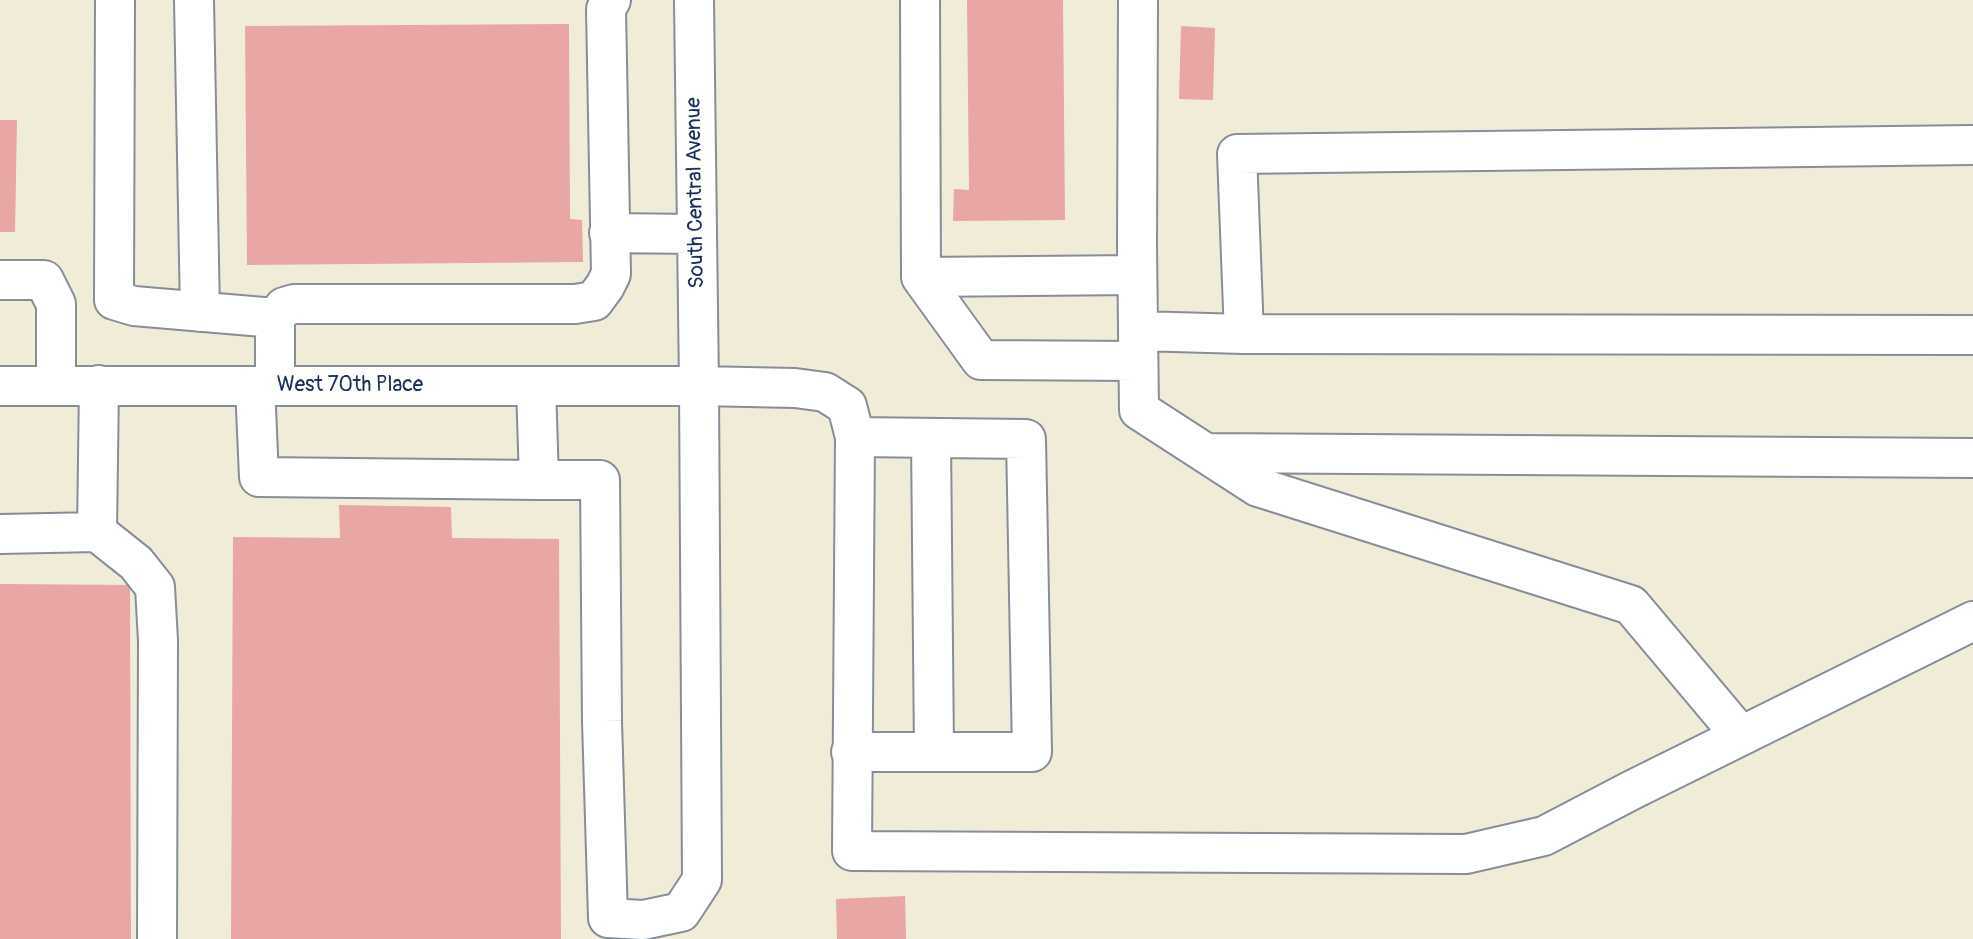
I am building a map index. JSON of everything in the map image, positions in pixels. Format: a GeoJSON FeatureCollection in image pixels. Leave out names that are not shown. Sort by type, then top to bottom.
{"type":"FeatureCollection","features":[{"type":"Feature","properties":{"kind":"street"},"geometry":{"type":"LineString","coordinates":[[115,0],[114,300],[134,306],[275,318]]}},
{"type":"Feature","properties":{"kind":"street"},"geometry":{"type":"LineString","coordinates":[[194,0],[201,312]]}},
{"type":"Feature","properties":{"kind":"street"},"geometry":{"type":"LineString","coordinates":[[536,386],[539,480],[259,477],[265,386],[275,318],[284,307],[294,304],[575,304],[594,301],[611,274],[606,9],[611,0]]}},
{"type":"Feature","properties":{"kind":"street","name":"South Central Avenue"},"geometry":{"type":"LineString","coordinates":[[539,480],[600,480],[602,721],[608,918],[643,920],[681,912],[702,880],[694,0]]}},
{"type":"Feature","properties":{"kind":"street"},"geometry":{"type":"LineString","coordinates":[[920,0],[921,276],[981,360],[1244,334],[1973,335]]}},
{"type":"Feature","properties":{"kind":"street"},"geometry":{"type":"LineString","coordinates":[[1138,0],[1139,410],[1258,487],[1631,606],[1741,736],[1973,621]]}},
{"type":"Feature","properties":{"kind":"street"},"geometry":{"type":"LineString","coordinates":[[1244,334],[1237,154],[1973,145]]}},
{"type":"Feature","properties":{"kind":"street"},"geometry":{"type":"LineString","coordinates":[[609,233],[696,234]]}},
{"type":"Feature","properties":{"kind":"street"},"geometry":{"type":"LineString","coordinates":[[921,276],[1137,275]]}},
{"type":"Feature","properties":{"kind":"street"},"geometry":{"type":"LineString","coordinates":[[0,280],[44,280],[56,304],[56,386]]}},
{"type":"Feature","properties":{"kind":"street","name":"West 70th Place"},"geometry":{"type":"LineString","coordinates":[[0,386],[699,386],[795,388],[825,392],[847,407],[855,437],[852,851],[1466,854],[1544,836],[1741,736]]}},
{"type":"Feature","properties":{"kind":"street"},"geometry":{"type":"LineString","coordinates":[[96,532],[99,386]]}},
{"type":"Feature","properties":{"kind":"street"},"geometry":{"type":"LineString","coordinates":[[851,752],[1032,751],[1026,439],[855,437]]}},
{"type":"Feature","properties":{"kind":"street"},"geometry":{"type":"LineString","coordinates":[[931,438],[934,752]]}},
{"type":"Feature","properties":{"kind":"street"},"geometry":{"type":"LineString","coordinates":[[1206,453],[1973,458]]}},
{"type":"Feature","properties":{"kind":"street"},"geometry":{"type":"LineString","coordinates":[[0,534],[96,532],[136,562],[155,587],[158,641],[157,938]]}},
{"type":"Feature","properties":{"kind":"building"},"geometry":{"type":"Polygon","coordinates":[[[967,0],[1063,0],[1065,220],[953,221],[954,189],[969,190],[967,0]]]}},
{"type":"Feature","properties":{"kind":"building"},"geometry":{"type":"Polygon","coordinates":[[[569,24],[570,219],[582,220],[583,262],[247,265],[245,26],[569,24]]]}},
{"type":"Feature","properties":{"kind":"building"},"geometry":{"type":"Polygon","coordinates":[[[1181,26],[1215,28],[1213,100],[1179,99],[1181,26]]]}},
{"type":"Feature","properties":{"kind":"building"},"geometry":{"type":"Polygon","coordinates":[[[0,120],[17,120],[15,232],[0,232],[0,120]]]}},
{"type":"Feature","properties":{"kind":"building"},"geometry":{"type":"Polygon","coordinates":[[[339,505],[451,507],[452,538],[559,539],[561,939],[231,939],[233,537],[340,538],[339,505]]]}},
{"type":"Feature","properties":{"kind":"building"},"geometry":{"type":"Polygon","coordinates":[[[0,584],[130,585],[131,939],[0,939],[0,584]]]}},
{"type":"Feature","properties":{"kind":"building"},"geometry":{"type":"Polygon","coordinates":[[[905,896],[906,939],[837,939],[836,899],[905,896]]]}}]}
